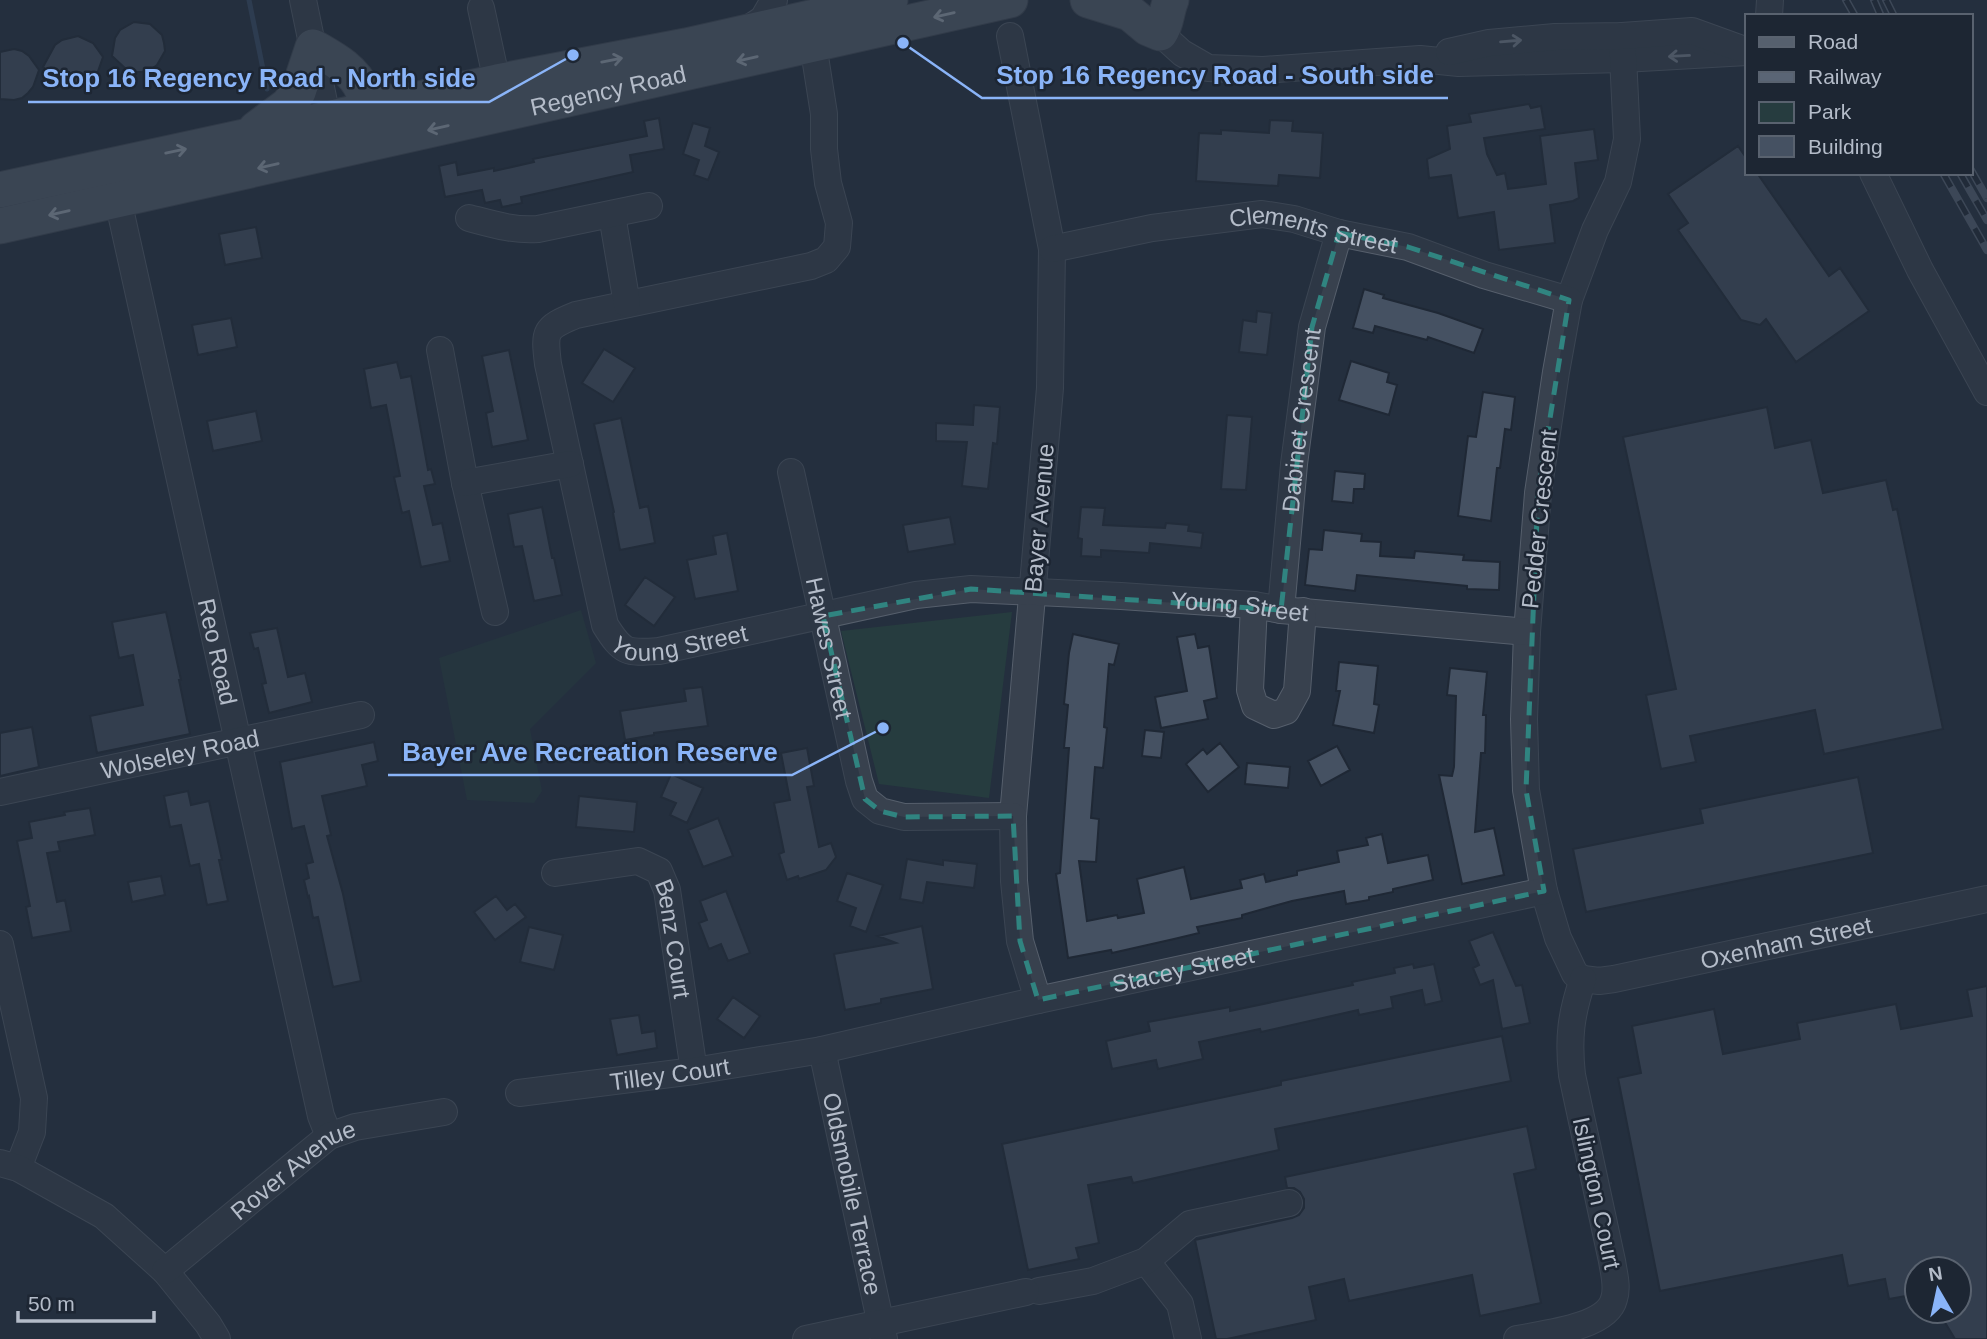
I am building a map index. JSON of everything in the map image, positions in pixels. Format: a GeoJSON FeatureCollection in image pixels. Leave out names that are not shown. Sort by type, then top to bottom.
{"type":"FeatureCollection","features":[{"type":"Feature","properties":{"kind":"main road","name":"Regency Road"},"geometry":{"type":"LineString","coordinates":[[0,190],[247,136],[331,135],[393,105],[501,98],[686,46],[740,34],[810,32],[883,0]]}},
{"type":"Feature","properties":{"kind":"main road","name":"Regency Road"},"geometry":{"type":"LineString","coordinates":[[0,226],[118,200],[331,135],[810,32],[1010,0]]}},
{"type":"Feature","properties":{"kind":"main road"},"geometry":{"type":"LineString","coordinates":[[1087,0],[1130,13],[1148,28],[1160,33],[1165,26],[1171,0]]}},
{"type":"Feature","properties":{"kind":"main road"},"geometry":{"type":"LineString","coordinates":[[247,136],[288,105],[298,92],[313,47],[341,63],[363,91],[393,105]]}},
{"type":"Feature","properties":{"kind":"street"},"geometry":{"type":"LineString","coordinates":[[303,0],[331,135]]}},
{"type":"Feature","properties":{"kind":"street"},"geometry":{"type":"LineString","coordinates":[[740,34],[763,19],[774,0]]}},
{"type":"Feature","properties":{"kind":"street"},"geometry":{"type":"LineString","coordinates":[[481,8],[501,98]]}},
{"type":"Feature","properties":{"kind":"street"},"geometry":{"type":"LineString","coordinates":[[1160,33],[1182,53],[1208,68],[1263,70],[1420,60],[1489,43],[1555,37],[1622,47],[1692,31],[1745,50]]}},
{"type":"Feature","properties":{"kind":"street","name":"Young Street"},"geometry":{"type":"LineString","coordinates":[[810,32],[824,114],[828,183],[839,223],[837,247],[826,260],[811,266],[576,315],[554,324],[545,340],[605,625],[616,642],[631,653],[659,651],[916,596],[971,589],[1254,605],[1527,632]]}},
{"type":"Feature","properties":{"kind":"street","name":"Bayer Avenue"},"geometry":{"type":"LineString","coordinates":[[1010,36],[1052,249],[1050,388],[1013,816],[1014,881],[1020,941],[1038,1000]]}},
{"type":"Feature","properties":{"kind":"street","name":"Pedder Crescent"},"geometry":{"type":"LineString","coordinates":[[1583,979],[1575,974],[1558,938],[1544,891],[1526,790],[1524,719],[1527,632],[1538,494],[1569,300],[1595,230],[1618,182],[1627,139],[1622,47]]}},
{"type":"Feature","properties":{"kind":"street","name":"Reo Road"},"geometry":{"type":"LineString","coordinates":[[109,166],[321,1116],[329,1136]]}},
{"type":"Feature","properties":{"kind":"street"},"geometry":{"type":"LineString","coordinates":[[1874,175],[1920,270],[1987,392]]}},
{"type":"Feature","properties":{"kind":"street"},"geometry":{"type":"LineString","coordinates":[[469,218],[505,228],[538,229],[649,206]]}},
{"type":"Feature","properties":{"kind":"street","name":"Clements Street"},"geometry":{"type":"LineString","coordinates":[[1052,249],[1152,228],[1262,214],[1294,219],[1339,233],[1408,247],[1484,275],[1569,300]]}},
{"type":"Feature","properties":{"kind":"street"},"geometry":{"type":"LineString","coordinates":[[612,215],[627,304]]}},
{"type":"Feature","properties":{"kind":"street","name":"Dabinet Crescent"},"geometry":{"type":"LineString","coordinates":[[1254,605],[1251,690],[1255,706],[1273,715],[1286,711],[1297,691],[1292,610],[1294,464],[1312,327],[1339,233]]}},
{"type":"Feature","properties":{"kind":"street"},"geometry":{"type":"LineString","coordinates":[[440,350],[465,483],[495,612]]}},
{"type":"Feature","properties":{"kind":"street"},"geometry":{"type":"LineString","coordinates":[[465,483],[570,464]]}},
{"type":"Feature","properties":{"kind":"street","name":"Hawes Street"},"geometry":{"type":"LineString","coordinates":[[791,472],[865,799],[880,811],[904,817],[1013,816]]}},
{"type":"Feature","properties":{"kind":"street","name":"Wolseley Road"},"geometry":{"type":"LineString","coordinates":[[0,792],[361,715]]}},
{"type":"Feature","properties":{"kind":"street","name":"Benz Court"},"geometry":{"type":"LineString","coordinates":[[555,873],[638,861],[659,871],[667,890],[694,1071]]}},
{"type":"Feature","properties":{"kind":"street","name":"Stacey Street"},"geometry":{"type":"LineString","coordinates":[[822,1050],[1038,1000],[1544,891]]}},
{"type":"Feature","properties":{"kind":"street","name":"Oxenham Street"},"geometry":{"type":"LineString","coordinates":[[1583,979],[1614,979],[1987,899]]}},
{"type":"Feature","properties":{"kind":"street"},"geometry":{"type":"LineString","coordinates":[[0,944],[34,1098],[32,1132],[9,1165],[104,1216],[165,1271],[217,1339]]}},
{"type":"Feature","properties":{"kind":"street","name":"Islington Court"},"geometry":{"type":"LineString","coordinates":[[1517,1339],[1591,1322],[1604,1314],[1614,1302],[1616,1283],[1572,1075],[1569,1049],[1576,1000],[1583,979]]}},
{"type":"Feature","properties":{"kind":"street","name":"Tilley Court"},"geometry":{"type":"LineString","coordinates":[[519,1093],[694,1071],[822,1050]]}},
{"type":"Feature","properties":{"kind":"street","name":"Oldsmobile Terrace"},"geometry":{"type":"LineString","coordinates":[[822,1050],[883,1331]]}},
{"type":"Feature","properties":{"kind":"street","name":"Rover Avenue"},"geometry":{"type":"LineString","coordinates":[[165,1271],[329,1136],[355,1127],[444,1112]]}},
{"type":"Feature","properties":{"kind":"street"},"geometry":{"type":"LineString","coordinates":[[807,1339],[883,1331],[1033,1292],[1093,1281],[1146,1261],[1190,1224],[1289,1202]]}},
{"type":"Feature","properties":{"kind":"street"},"geometry":{"type":"LineString","coordinates":[[1146,1261],[1180,1304],[1188,1339]]}},
{"type":"Feature","properties":{"kind":"highlighted area"},"geometry":{"type":"Polygon","coordinates":[[[1339,233],[1408,247],[1569,300],[1538,493],[1526,790],[1544,891],[1038,1000],[1020,941],[1013,816],[904,817],[880,811],[865,799],[823,616],[971,589],[1281,610],[1312,327],[1339,233]]]}},
{"type":"Feature","properties":{"kind":"green space"},"geometry":{"type":"Polygon","coordinates":[[[581,610],[596,663],[530,729],[542,791],[534,803],[467,800],[439,658],[581,610]]]}},
{"type":"Feature","properties":{"kind":"green space"},"geometry":{"type":"Polygon","coordinates":[[[1012,612],[989,798],[879,784],[841,631],[1012,612]]]}},
{"type":"Feature","properties":{"kind":"building"},"geometry":{"type":"Polygon","coordinates":[[[134,22],[150,24],[162,35],[164,43],[165,51],[157,65],[142,72],[126,69],[112,56],[115,38],[120,30],[134,22]]]}},
{"type":"Feature","properties":{"kind":"building"},"geometry":{"type":"Polygon","coordinates":[[[78,36],[93,43],[103,57],[93,80],[78,87],[69,87],[43,67],[55,45],[62,40],[78,36]]]}},
{"type":"Feature","properties":{"kind":"building"},"geometry":{"type":"Polygon","coordinates":[[[14,49],[29,56],[39,70],[33,87],[22,98],[0,99],[0,52],[14,49]]]}},
{"type":"Feature","properties":{"kind":"building"},"geometry":{"type":"Polygon","coordinates":[[[1529,104],[1531,108],[1541,106],[1545,129],[1484,138],[1487,154],[1497,175],[1505,173],[1508,189],[1546,184],[1540,136],[1594,129],[1598,160],[1575,163],[1579,198],[1550,205],[1555,243],[1499,250],[1494,212],[1458,218],[1451,175],[1429,178],[1427,159],[1450,149],[1447,126],[1471,122],[1469,114],[1529,104]]]}},
{"type":"Feature","properties":{"kind":"building"},"geometry":{"type":"Polygon","coordinates":[[[659,118],[664,149],[630,155],[633,172],[521,197],[522,203],[502,207],[500,200],[485,203],[482,190],[445,197],[439,166],[456,162],[458,175],[494,168],[494,171],[534,162],[533,159],[647,136],[644,121],[659,118]]]}},
{"type":"Feature","properties":{"kind":"building"},"geometry":{"type":"Polygon","coordinates":[[[1270,120],[1293,121],[1292,131],[1323,133],[1320,178],[1279,175],[1278,186],[1196,181],[1199,133],[1221,134],[1221,130],[1269,133],[1270,120]]]}},
{"type":"Feature","properties":{"kind":"building"},"geometry":{"type":"Polygon","coordinates":[[[693,123],[710,128],[705,146],[719,152],[708,180],[694,175],[699,160],[683,154],[693,123]]]}},
{"type":"Feature","properties":{"kind":"building"},"geometry":{"type":"Polygon","coordinates":[[[1738,146],[1745,156],[1745,175],[1758,175],[1829,276],[1840,268],[1869,311],[1796,362],[1766,319],[1760,325],[1741,320],[1678,230],[1688,223],[1668,194],[1738,146]]]}},
{"type":"Feature","properties":{"kind":"building"},"geometry":{"type":"Polygon","coordinates":[[[256,227],[262,258],[225,265],[219,234],[256,227]]]}},
{"type":"Feature","properties":{"kind":"building"},"geometry":{"type":"Polygon","coordinates":[[[1364,289],[1384,295],[1383,298],[1483,329],[1474,353],[1428,337],[1427,340],[1375,326],[1373,333],[1353,328],[1364,289]]]}},
{"type":"Feature","properties":{"kind":"building"},"geometry":{"type":"Polygon","coordinates":[[[1257,311],[1272,313],[1267,355],[1239,352],[1243,320],[1256,322],[1257,311]]]}},
{"type":"Feature","properties":{"kind":"building"},"geometry":{"type":"Polygon","coordinates":[[[231,318],[237,347],[198,355],[192,325],[231,318]]]}},
{"type":"Feature","properties":{"kind":"building"},"geometry":{"type":"Polygon","coordinates":[[[604,349],[635,368],[613,402],[582,383],[604,349]]]}},
{"type":"Feature","properties":{"kind":"building"},"geometry":{"type":"Polygon","coordinates":[[[509,350],[528,440],[492,447],[486,413],[493,411],[482,356],[509,350]]]}},
{"type":"Feature","properties":{"kind":"building"},"geometry":{"type":"Polygon","coordinates":[[[1351,361],[1389,373],[1387,382],[1397,385],[1389,415],[1339,400],[1351,361]]]}},
{"type":"Feature","properties":{"kind":"building"},"geometry":{"type":"Polygon","coordinates":[[[397,362],[401,378],[411,376],[428,470],[431,469],[435,484],[424,486],[433,525],[442,523],[450,561],[421,567],[409,511],[402,513],[394,477],[400,476],[386,405],[371,408],[364,369],[397,362]]]}},
{"type":"Feature","properties":{"kind":"building"},"geometry":{"type":"Polygon","coordinates":[[[1483,392],[1515,397],[1511,430],[1505,429],[1500,468],[1497,468],[1491,521],[1458,516],[1468,436],[1476,437],[1483,392]]]}},
{"type":"Feature","properties":{"kind":"building"},"geometry":{"type":"Polygon","coordinates":[[[974,405],[1000,407],[997,444],[993,443],[988,489],[962,486],[967,442],[936,441],[936,423],[973,425],[974,405]]]}},
{"type":"Feature","properties":{"kind":"building"},"geometry":{"type":"Polygon","coordinates":[[[1767,407],[1775,448],[1811,440],[1823,493],[1886,480],[1893,510],[1897,509],[1943,729],[1824,754],[1815,710],[1690,736],[1696,762],[1661,769],[1646,695],[1676,689],[1623,437],[1767,407]]]}},
{"type":"Feature","properties":{"kind":"building"},"geometry":{"type":"Polygon","coordinates":[[[256,411],[262,441],[213,451],[207,421],[256,411]]]}},
{"type":"Feature","properties":{"kind":"building"},"geometry":{"type":"Polygon","coordinates":[[[1227,415],[1252,417],[1246,490],[1221,489],[1227,415]]]}},
{"type":"Feature","properties":{"kind":"building"},"geometry":{"type":"Polygon","coordinates":[[[621,418],[640,508],[648,506],[655,543],[620,550],[594,424],[621,418]]]}},
{"type":"Feature","properties":{"kind":"building"},"geometry":{"type":"Polygon","coordinates":[[[1335,471],[1365,474],[1364,489],[1354,489],[1353,503],[1332,501],[1335,471]]]}},
{"type":"Feature","properties":{"kind":"building"},"geometry":{"type":"Polygon","coordinates":[[[542,507],[562,595],[534,601],[522,546],[514,547],[508,514],[542,507]]]}},
{"type":"Feature","properties":{"kind":"building"},"geometry":{"type":"Polygon","coordinates":[[[1081,507],[1105,508],[1103,525],[1165,528],[1166,523],[1189,525],[1188,531],[1203,533],[1201,548],[1150,543],[1149,553],[1101,550],[1101,557],[1081,556],[1082,539],[1078,538],[1081,507]]]}},
{"type":"Feature","properties":{"kind":"building"},"geometry":{"type":"Polygon","coordinates":[[[950,517],[955,544],[908,552],[903,525],[950,517]]]}},
{"type":"Feature","properties":{"kind":"building"},"geometry":{"type":"Polygon","coordinates":[[[1324,530],[1362,534],[1361,541],[1381,542],[1380,556],[1414,558],[1415,551],[1464,555],[1463,560],[1500,562],[1499,590],[1467,589],[1467,586],[1357,575],[1355,591],[1305,585],[1309,549],[1322,550],[1324,530]]]}},
{"type":"Feature","properties":{"kind":"building"},"geometry":{"type":"Polygon","coordinates":[[[727,533],[738,591],[695,599],[687,560],[716,554],[713,536],[727,533]]]}},
{"type":"Feature","properties":{"kind":"building"},"geometry":{"type":"Polygon","coordinates":[[[645,577],[675,597],[654,626],[625,605],[645,577]]]}},
{"type":"Feature","properties":{"kind":"building"},"geometry":{"type":"Polygon","coordinates":[[[166,612],[190,734],[97,753],[90,716],[143,705],[133,655],[119,658],[112,622],[166,612]]]}},
{"type":"Feature","properties":{"kind":"building"},"geometry":{"type":"Polygon","coordinates":[[[277,628],[288,677],[305,673],[312,702],[269,713],[258,648],[254,649],[250,633],[277,628]]]}},
{"type":"Feature","properties":{"kind":"building"},"geometry":{"type":"Polygon","coordinates":[[[1073,634],[1119,644],[1114,665],[1109,664],[1103,768],[1095,767],[1091,818],[1099,819],[1096,862],[1079,861],[1087,921],[1144,913],[1137,879],[1184,867],[1191,899],[1242,888],[1240,880],[1264,874],[1266,882],[1297,875],[1297,871],[1339,862],[1337,851],[1368,845],[1366,838],[1382,834],[1388,863],[1428,855],[1433,880],[1393,889],[1393,892],[1369,897],[1369,900],[1346,904],[1344,891],[1292,901],[1242,915],[1242,918],[1197,927],[1199,933],[1112,953],[1111,950],[1068,958],[1056,874],[1060,873],[1069,748],[1064,748],[1068,705],[1064,704],[1073,634]]]}},
{"type":"Feature","properties":{"kind":"building"},"geometry":{"type":"Polygon","coordinates":[[[1195,634],[1198,648],[1209,646],[1217,698],[1204,701],[1208,719],[1161,728],[1155,697],[1187,691],[1177,637],[1195,634]]]}},
{"type":"Feature","properties":{"kind":"building"},"geometry":{"type":"Polygon","coordinates":[[[1339,662],[1378,666],[1374,704],[1379,705],[1374,733],[1333,725],[1340,691],[1336,691],[1339,662]]]}},
{"type":"Feature","properties":{"kind":"building"},"geometry":{"type":"Polygon","coordinates":[[[1450,668],[1487,672],[1483,715],[1486,715],[1485,753],[1481,753],[1475,832],[1494,828],[1504,875],[1462,884],[1439,775],[1452,776],[1454,767],[1456,696],[1447,695],[1450,668]]]}},
{"type":"Feature","properties":{"kind":"building"},"geometry":{"type":"Polygon","coordinates":[[[702,687],[708,726],[625,740],[620,711],[686,701],[684,689],[702,687]]]}},
{"type":"Feature","properties":{"kind":"building"},"geometry":{"type":"Polygon","coordinates":[[[32,727],[39,767],[0,776],[0,733],[32,727]]]}},
{"type":"Feature","properties":{"kind":"building"},"geometry":{"type":"Polygon","coordinates":[[[1145,730],[1164,732],[1161,758],[1142,756],[1145,730]]]}},
{"type":"Feature","properties":{"kind":"building"},"geometry":{"type":"Polygon","coordinates":[[[374,742],[378,761],[362,765],[367,786],[322,796],[331,835],[327,836],[343,894],[361,981],[333,987],[318,917],[313,918],[304,880],[309,878],[306,864],[313,862],[304,826],[292,829],[280,762],[374,742]]]}},
{"type":"Feature","properties":{"kind":"building"},"geometry":{"type":"Polygon","coordinates":[[[1220,743],[1239,767],[1208,792],[1186,764],[1203,749],[1207,754],[1220,743]]]}},
{"type":"Feature","properties":{"kind":"building"},"geometry":{"type":"Polygon","coordinates":[[[1337,746],[1350,770],[1321,786],[1308,761],[1337,746]]]}},
{"type":"Feature","properties":{"kind":"building"},"geometry":{"type":"Polygon","coordinates":[[[807,748],[814,786],[807,787],[819,847],[831,843],[836,857],[826,870],[787,880],[779,854],[784,852],[774,803],[790,800],[781,753],[807,748]]]}},
{"type":"Feature","properties":{"kind":"building"},"geometry":{"type":"Polygon","coordinates":[[[1247,763],[1290,767],[1288,788],[1245,784],[1247,763]]]}},
{"type":"Feature","properties":{"kind":"building"},"geometry":{"type":"Polygon","coordinates":[[[671,774],[703,788],[687,823],[670,815],[676,803],[661,797],[671,774]]]}},
{"type":"Feature","properties":{"kind":"building"},"geometry":{"type":"Polygon","coordinates":[[[1858,777],[1873,853],[1586,912],[1573,849],[1703,823],[1700,809],[1858,777]]]}},
{"type":"Feature","properties":{"kind":"building"},"geometry":{"type":"Polygon","coordinates":[[[188,791],[191,805],[209,801],[228,901],[207,905],[199,864],[190,866],[181,825],[170,827],[164,796],[188,791]]]}},
{"type":"Feature","properties":{"kind":"building"},"geometry":{"type":"Polygon","coordinates":[[[579,796],[637,802],[634,832],[576,827],[579,796]]]}},
{"type":"Feature","properties":{"kind":"building"},"geometry":{"type":"Polygon","coordinates":[[[90,808],[95,835],[58,842],[60,851],[47,853],[57,902],[65,900],[71,931],[32,938],[26,907],[30,906],[17,841],[32,838],[29,822],[90,808]]]}},
{"type":"Feature","properties":{"kind":"building"},"geometry":{"type":"Polygon","coordinates":[[[718,818],[733,856],[703,867],[688,830],[718,818]]]}},
{"type":"Feature","properties":{"kind":"building"},"geometry":{"type":"Polygon","coordinates":[[[907,859],[943,865],[943,860],[977,864],[974,888],[927,882],[923,903],[900,899],[907,859]]]}},
{"type":"Feature","properties":{"kind":"building"},"geometry":{"type":"Polygon","coordinates":[[[847,873],[883,885],[866,932],[850,926],[856,908],[837,901],[847,873]]]}},
{"type":"Feature","properties":{"kind":"building"},"geometry":{"type":"Polygon","coordinates":[[[161,876],[165,895],[132,902],[128,882],[161,876]]]}},
{"type":"Feature","properties":{"kind":"building"},"geometry":{"type":"Polygon","coordinates":[[[726,891],[750,953],[728,961],[721,944],[709,949],[699,923],[707,920],[700,901],[726,891]]]}},
{"type":"Feature","properties":{"kind":"building"},"geometry":{"type":"Polygon","coordinates":[[[496,896],[507,910],[515,904],[526,917],[495,940],[474,912],[496,896]]]}},
{"type":"Feature","properties":{"kind":"building"},"geometry":{"type":"Polygon","coordinates":[[[922,926],[933,989],[881,999],[881,1003],[845,1010],[834,954],[896,943],[878,936],[922,926]]]}},
{"type":"Feature","properties":{"kind":"building"},"geometry":{"type":"Polygon","coordinates":[[[529,927],[563,935],[554,970],[520,962],[529,927]]]}},
{"type":"Feature","properties":{"kind":"building"},"geometry":{"type":"Polygon","coordinates":[[[1493,932],[1516,986],[1522,985],[1530,1023],[1502,1029],[1493,980],[1480,985],[1473,968],[1479,965],[1469,941],[1493,932]]]}},
{"type":"Feature","properties":{"kind":"building"},"geometry":{"type":"Polygon","coordinates":[[[1413,964],[1414,968],[1434,964],[1442,1001],[1425,1005],[1422,990],[1391,997],[1393,1008],[1359,1015],[1358,1010],[1261,1032],[1260,1029],[1199,1042],[1203,1059],[1158,1069],[1156,1060],[1112,1069],[1106,1041],[1150,1031],[1148,1022],[1230,1007],[1230,1011],[1353,985],[1352,982],[1395,973],[1394,968],[1413,964]]]}},
{"type":"Feature","properties":{"kind":"building"},"geometry":{"type":"Polygon","coordinates":[[[1987,986],[1987,1339],[1955,1339],[1946,1325],[1973,1325],[1973,1255],[1903,1255],[1903,1296],[1889,1299],[1885,1279],[1848,1286],[1842,1255],[1660,1291],[1618,1078],[1641,1073],[1632,1026],[1714,1009],[1723,1054],[1800,1039],[1797,1023],[1896,1004],[1901,1029],[1972,1016],[1967,990],[1987,986]]]}},
{"type":"Feature","properties":{"kind":"building"},"geometry":{"type":"Polygon","coordinates":[[[733,997],[760,1016],[744,1038],[717,1019],[733,997]]]}},
{"type":"Feature","properties":{"kind":"building"},"geometry":{"type":"Polygon","coordinates":[[[639,1015],[642,1033],[655,1031],[657,1048],[617,1055],[610,1019],[639,1015]]]}},
{"type":"Feature","properties":{"kind":"building"},"geometry":{"type":"Polygon","coordinates":[[[1502,1036],[1511,1081],[1275,1129],[1279,1150],[1133,1183],[1131,1177],[1088,1185],[1099,1243],[1076,1248],[1079,1259],[1028,1270],[1002,1144],[1281,1085],[1281,1081],[1502,1036]]]}},
{"type":"Feature","properties":{"kind":"building"},"geometry":{"type":"Polygon","coordinates":[[[1527,1126],[1536,1169],[1514,1174],[1541,1303],[1480,1316],[1472,1275],[1349,1301],[1344,1279],[1309,1287],[1316,1320],[1216,1339],[1195,1240],[1299,1215],[1304,1208],[1304,1199],[1294,1188],[1287,1188],[1285,1177],[1527,1126]]]}},
{"type":"Feature","properties":{"kind":"waterway"},"geometry":{"type":"LineString","coordinates":[[249,0],[267,89]]}},
{"type":"Feature","properties":{"kind":"railway"},"geometry":{"type":"LineString","coordinates":[[1846,0],[1854,14]]}},
{"type":"Feature","properties":{"kind":"railway"},"geometry":{"type":"LineString","coordinates":[[1874,0],[1880,14]]}},
{"type":"Feature","properties":{"kind":"railway"},"geometry":{"type":"LineString","coordinates":[[1886,0],[1893,14]]}},
{"type":"Feature","properties":{"kind":"railway"},"geometry":{"type":"LineString","coordinates":[[1973,174],[1987,198]]}},
{"type":"Feature","properties":{"kind":"railway"},"geometry":{"type":"LineString","coordinates":[[1944,175],[1987,250]]}},
{"type":"Feature","properties":{"kind":"railway"},"geometry":{"type":"LineString","coordinates":[[1961,175],[1987,220]]}},
{"type":"Feature","properties":{"kind":"place","name":"Stop 16 Regency Road - South side"},"geometry":{"type":"Point","coordinates":[903,43]}},
{"type":"Feature","properties":{"kind":"place","name":"Stop 16 Regency Road - North side"},"geometry":{"type":"Point","coordinates":[573,55]}},
{"type":"Feature","properties":{"kind":"place","name":"Bayer Ave Recreation Reserve"},"geometry":{"type":"Point","coordinates":[883,728]}}]}
